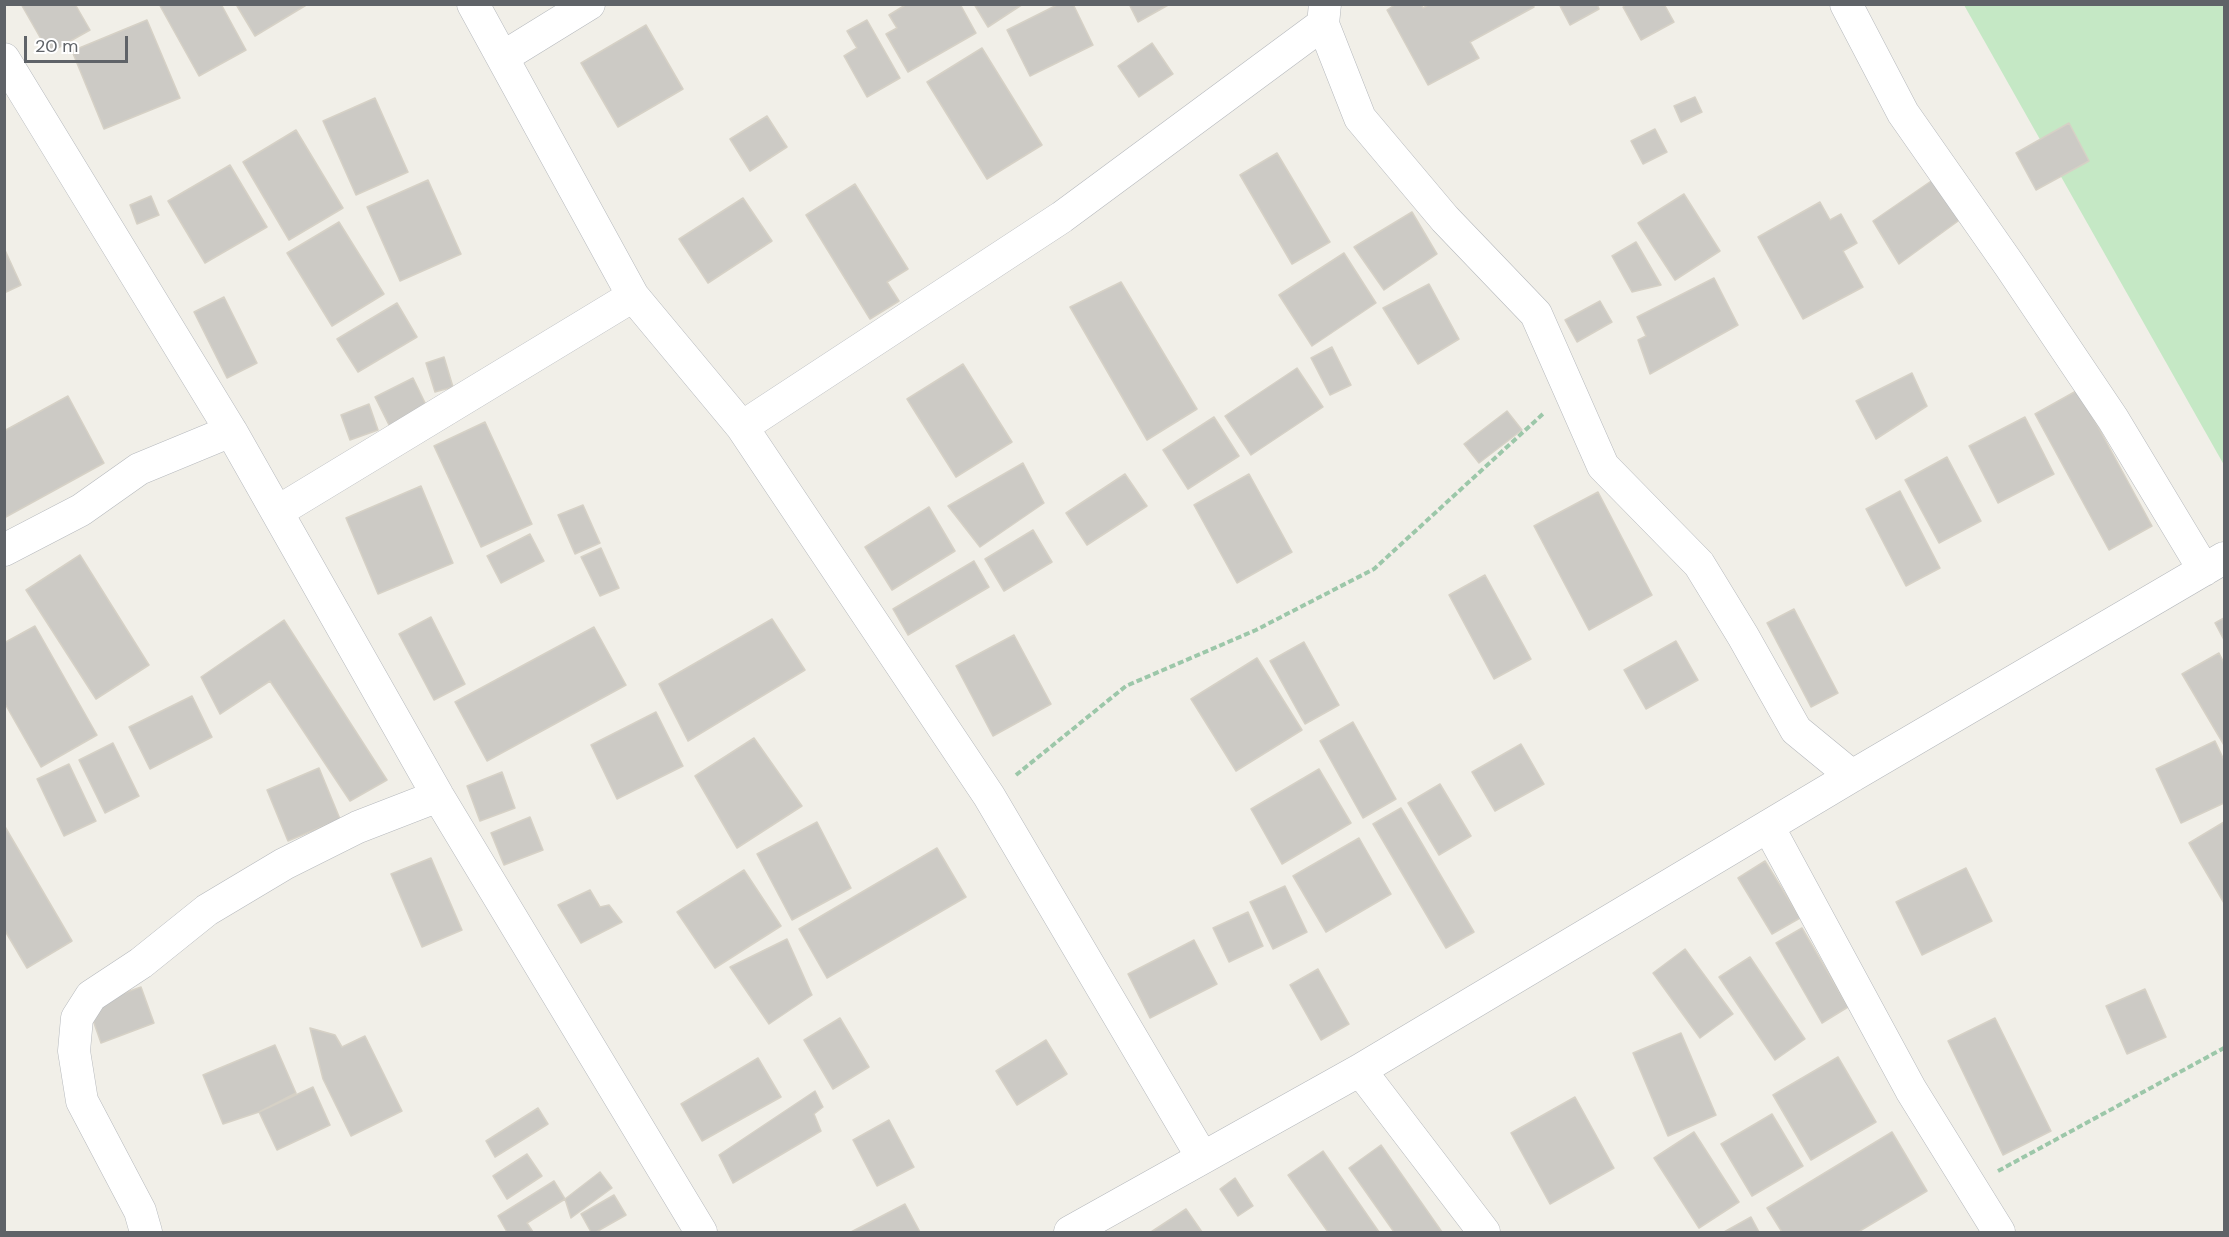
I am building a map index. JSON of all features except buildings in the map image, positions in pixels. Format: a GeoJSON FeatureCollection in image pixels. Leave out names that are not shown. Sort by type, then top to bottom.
{"type":"FeatureCollection","features":[{"type":"Feature","properties":{"kind":"street"},"geometry":{"type":"LineString","coordinates":[[473,4],[633,296],[742,427],[989,796],[1202,1157]]}},
{"type":"Feature","properties":{"kind":"street"},"geometry":{"type":"LineString","coordinates":[[502,57],[589,4]]}},
{"type":"Feature","properties":{"kind":"street"},"geometry":{"type":"LineString","coordinates":[[1070,1233],[1360,1070],[1852,776],[2214,564],[1903,113],[1846,4]]}},
{"type":"Feature","properties":{"kind":"street"},"geometry":{"type":"LineString","coordinates":[[742,427],[1062,217],[1324,14],[1360,118],[1445,219],[1536,314],[1603,466],[1699,564],[1796,730],[1852,776]]}},
{"type":"Feature","properties":{"kind":"street"},"geometry":{"type":"LineString","coordinates":[[4,59],[231,431],[438,796],[701,1233]]}},
{"type":"Feature","properties":{"kind":"street"},"geometry":{"type":"LineString","coordinates":[[277,512],[633,296]]}},
{"type":"Feature","properties":{"kind":"street"},"geometry":{"type":"LineString","coordinates":[[4,550],[81,510],[139,469],[231,431]]}},
{"type":"Feature","properties":{"kind":"street"},"geometry":{"type":"LineString","coordinates":[[146,1233],[140,1212],[82,1101],[74,1051],[76,1018],[91,996],[141,963],[207,910],[284,864],[358,827],[438,796]]}},
{"type":"Feature","properties":{"kind":"street"},"geometry":{"type":"LineString","coordinates":[[1768,826],[1911,1090],[1999,1233]]}},
{"type":"Feature","properties":{"kind":"street"},"geometry":{"type":"LineString","coordinates":[[1360,1070],[1484,1233]]}},
{"type":"Feature","properties":{"kind":"path"},"geometry":{"type":"LineString","coordinates":[[989,796],[1126,686],[1256,630],[1374,568],[1569,390]]}},
{"type":"Feature","properties":{"kind":"path"},"geometry":{"type":"LineString","coordinates":[[1970,1186],[2224,1048]]}},
{"type":"Feature","properties":{"kind":"green space"},"geometry":{"type":"Polygon","coordinates":[[[1964,5],[2224,5],[2224,465],[1964,5]]]}}]}
